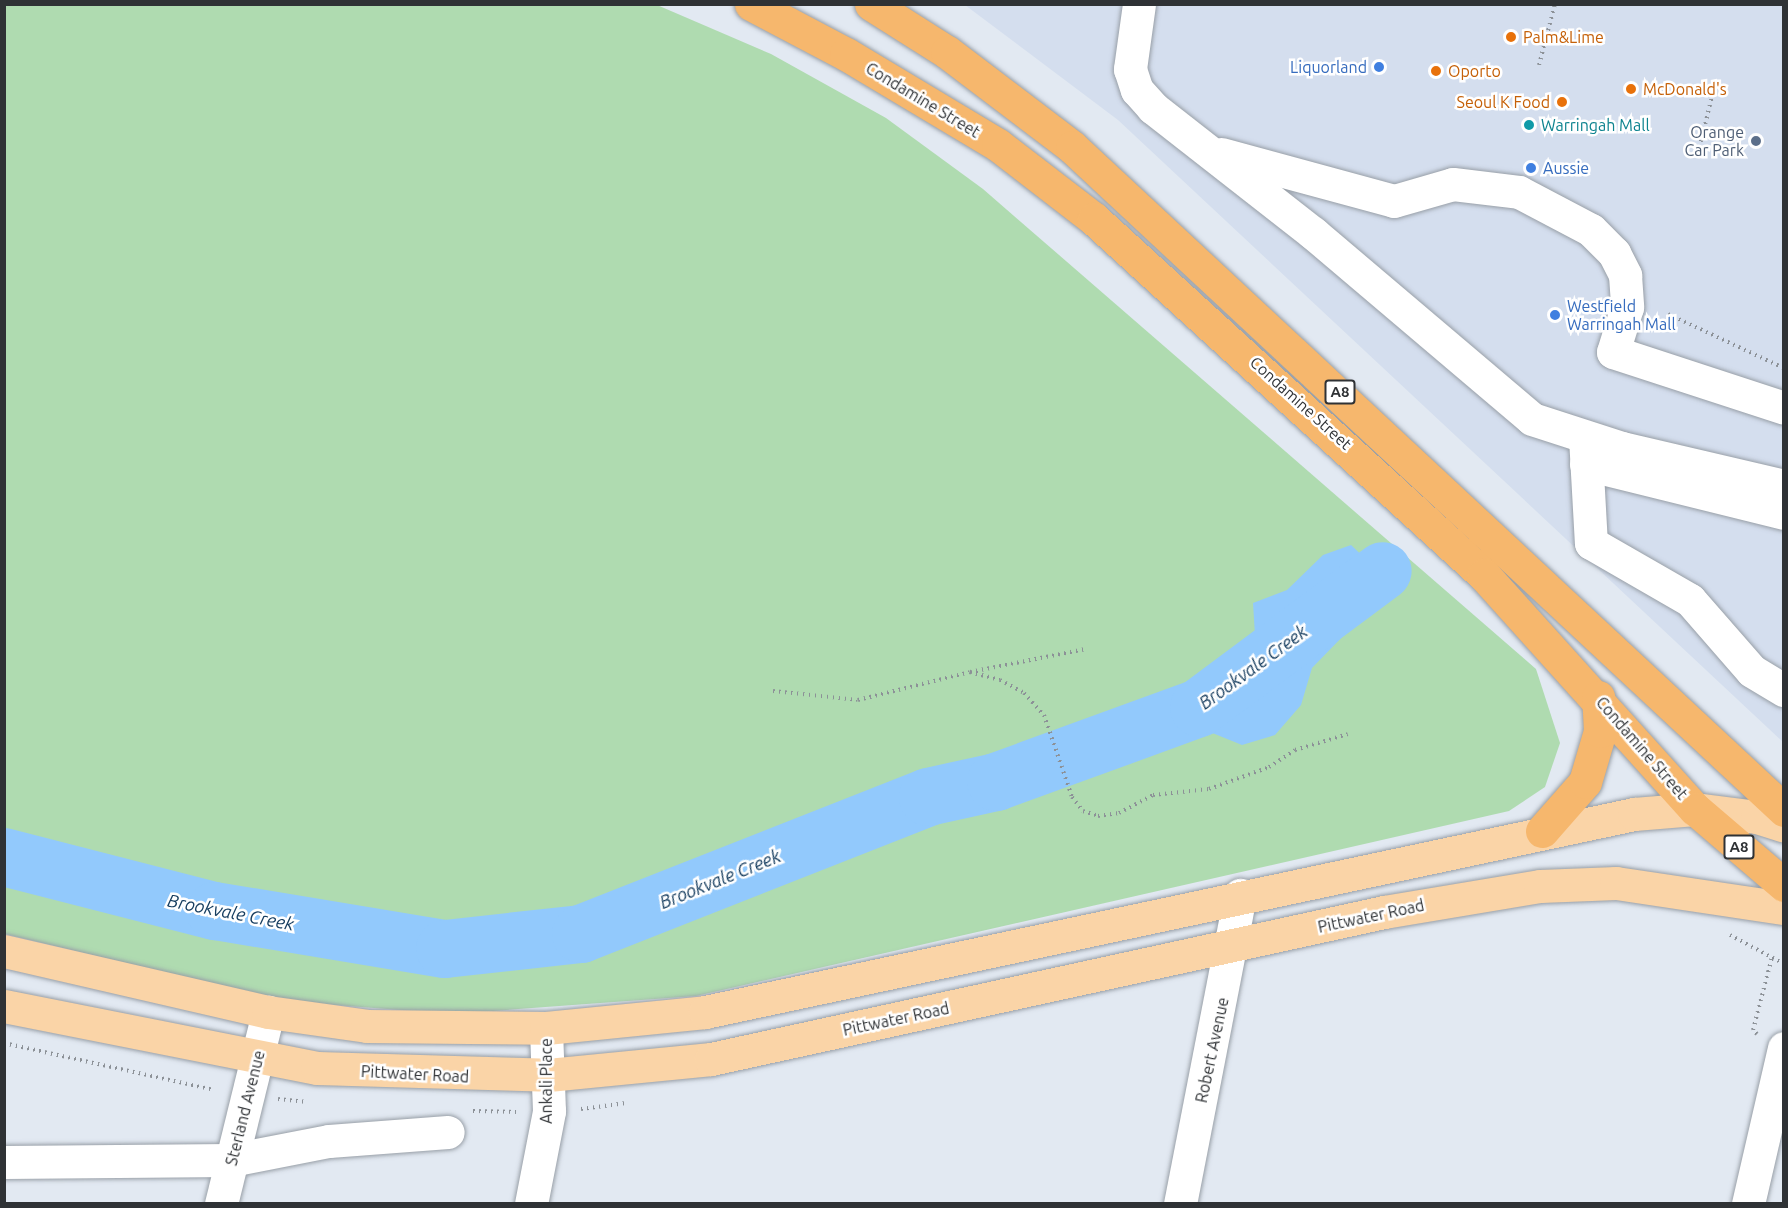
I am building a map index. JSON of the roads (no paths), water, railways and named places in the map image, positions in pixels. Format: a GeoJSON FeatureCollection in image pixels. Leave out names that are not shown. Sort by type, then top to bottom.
{"type":"FeatureCollection","features":[{"type":"Feature","properties":{"kind":"highway","name":"Condamine Street"},"geometry":{"type":"LineString","coordinates":[[751,4],[923,98],[1046,180],[1338,436],[1484,575],[1598,697],[1695,809],[1784,885]]}},
{"type":"Feature","properties":{"kind":"highway","name":"Condamine Street"},"geometry":{"type":"LineString","coordinates":[[871,4],[965,64],[1080,154],[1784,810]]}},
{"type":"Feature","properties":{"kind":"highway"},"geometry":{"type":"LineString","coordinates":[[1542,831],[1585,782],[1600,731],[1598,697]]}},
{"type":"Feature","properties":{"kind":"main road"},"geometry":{"type":"LineString","coordinates":[[4,951],[268,1012],[367,1026],[546,1028],[705,1012],[1542,831],[1695,809],[1757,817],[1784,826]]}},
{"type":"Feature","properties":{"kind":"main road","name":"Pittwater Road"},"geometry":{"type":"LineString","coordinates":[[4,1006],[257,1060],[388,1074],[548,1075],[711,1059],[1233,946],[1540,886],[1616,883],[1784,908]]}},
{"type":"Feature","properties":{"kind":"street"},"geometry":{"type":"LineString","coordinates":[[1139,4],[1130,45],[1137,90],[1532,419],[1631,479],[1784,513]]}},
{"type":"Feature","properties":{"kind":"street"},"geometry":{"type":"LineString","coordinates":[[1208,150],[1394,201],[1454,184],[1519,192],[1591,230],[1614,253],[1624,275],[1627,307],[1612,352],[1784,408]]}},
{"type":"Feature","properties":{"kind":"street"},"geometry":{"type":"LineString","coordinates":[[1586,451],[1784,486]]}},
{"type":"Feature","properties":{"kind":"street"},"geometry":{"type":"LineString","coordinates":[[1586,451],[1591,543],[1690,600],[1752,671],[1784,690]]}},
{"type":"Feature","properties":{"kind":"street","name":"Robert Avenue"},"geometry":{"type":"LineString","coordinates":[[1180,1203],[1233,946],[1240,896]]}},
{"type":"Feature","properties":{"kind":"street","name":"Sterland Avenue"},"geometry":{"type":"LineString","coordinates":[[221,1203],[268,1012]]}},
{"type":"Feature","properties":{"kind":"street","name":"Ankali Place"},"geometry":{"type":"LineString","coordinates":[[531,1203],[549,1111],[546,1028]]}},
{"type":"Feature","properties":{"kind":"street"},"geometry":{"type":"LineString","coordinates":[[1748,1203],[1777,1120],[1782,1055]]}},
{"type":"Feature","properties":{"kind":"street"},"geometry":{"type":"LineString","coordinates":[[4,1161],[231,1160],[329,1141],[448,1132]]}},
{"type":"Feature","properties":{"kind":"water"},"geometry":{"type":"Polygon","coordinates":[[[1351,545],[1396,588],[1389,600],[1347,632],[1312,668],[1301,705],[1275,735],[1242,745],[1200,728],[1180,702],[1256,652],[1253,603],[1287,590],[1323,555],[1351,545]]]}},
{"type":"Feature","properties":{"kind":"waterway","name":"Brookvale Creek"},"geometry":{"type":"LineString","coordinates":[[4,857],[215,911],[445,949],[581,934],[928,797],[996,782],[1199,708],[1383,571]]}},
{"type":"Feature","properties":{"kind":"place","name":"Palm&Lime"},"geometry":{"type":"Point","coordinates":[1511,37]}},
{"type":"Feature","properties":{"kind":"place","name":"Liquorland"},"geometry":{"type":"Point","coordinates":[1379,67]}},
{"type":"Feature","properties":{"kind":"place","name":"Oporto"},"geometry":{"type":"Point","coordinates":[1436,71]}},
{"type":"Feature","properties":{"kind":"place","name":"McDonald's"},"geometry":{"type":"Point","coordinates":[1631,89]}},
{"type":"Feature","properties":{"kind":"place","name":"Seoul K Food"},"geometry":{"type":"Point","coordinates":[1562,102]}},
{"type":"Feature","properties":{"kind":"place","name":"Warringah Mall"},"geometry":{"type":"Point","coordinates":[1529,125]}},
{"type":"Feature","properties":{"kind":"place","name":"Orange Car Park"},"geometry":{"type":"Point","coordinates":[1756,141]}},
{"type":"Feature","properties":{"kind":"place","name":"Aussie"},"geometry":{"type":"Point","coordinates":[1531,168]}},
{"type":"Feature","properties":{"kind":"place","name":"Westfield Warringah Mall"},"geometry":{"type":"Point","coordinates":[1555,315]}}]}
